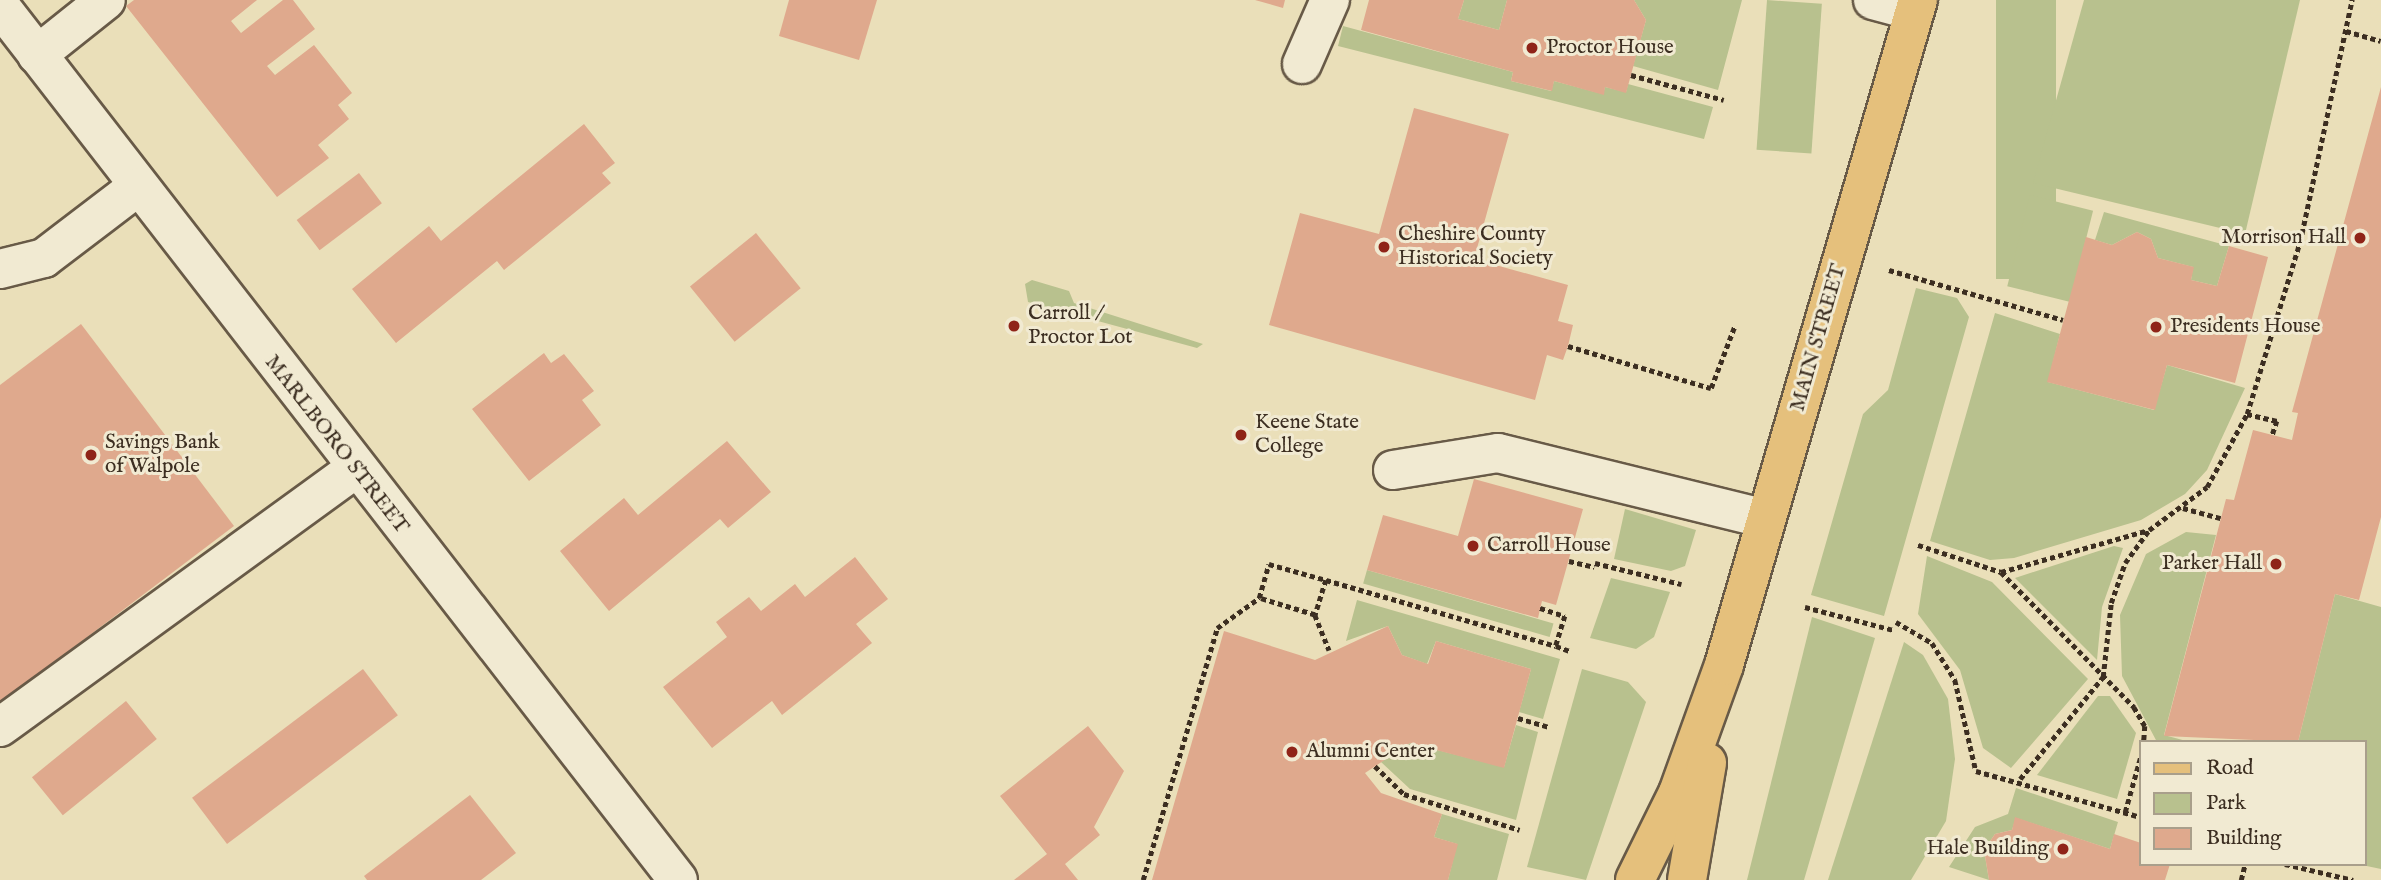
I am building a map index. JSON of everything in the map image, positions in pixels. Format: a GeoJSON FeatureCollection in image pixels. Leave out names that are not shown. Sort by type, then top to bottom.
{"type":"FeatureCollection","features":[{"type":"Feature","properties":{"kind":"main road","name":"MAIN STREET"},"geometry":{"type":"LineString","coordinates":[[1635,880],[1678,793],[1724,665],[1916,4]]}},
{"type":"Feature","properties":{"kind":"main road","name":"MAIN STREET"},"geometry":{"type":"LineString","coordinates":[[1687,880],[1724,665]]}},
{"type":"Feature","properties":{"kind":"street"},"geometry":{"type":"LineString","coordinates":[[37,55],[106,0]]}},
{"type":"Feature","properties":{"kind":"street"},"geometry":{"type":"LineString","coordinates":[[1302,64],[1330,0]]}},
{"type":"Feature","properties":{"kind":"street"},"geometry":{"type":"LineString","coordinates":[[1873,0],[1916,4]]}},
{"type":"Feature","properties":{"kind":"street","name":"MARLBORO STREET"},"geometry":{"type":"LineString","coordinates":[[0,6],[136,188],[678,880]]}},
{"type":"Feature","properties":{"kind":"street"},"geometry":{"type":"LineString","coordinates":[[0,269],[44,258],[136,188]]}},
{"type":"Feature","properties":{"kind":"street"},"geometry":{"type":"LineString","coordinates":[[1393,470],[1498,453],[1766,519]]}},
{"type":"Feature","properties":{"kind":"street"},"geometry":{"type":"LineString","coordinates":[[0,727],[355,470]]}},
{"type":"Feature","properties":{"kind":"path"},"geometry":{"type":"LineString","coordinates":[[2001,572],[2149,530],[2182,508],[2228,458],[2247,414],[2300,242],[2353,0]]}},
{"type":"Feature","properties":{"kind":"path"},"geometry":{"type":"LineString","coordinates":[[2346,31],[2381,41]]}},
{"type":"Feature","properties":{"kind":"path"},"geometry":{"type":"LineString","coordinates":[[1631,75],[1724,100]]}},
{"type":"Feature","properties":{"kind":"path"},"geometry":{"type":"LineString","coordinates":[[1842,257],[2063,320]]}},
{"type":"Feature","properties":{"kind":"path"},"geometry":{"type":"LineString","coordinates":[[1568,346],[1711,388],[1735,325]]}},
{"type":"Feature","properties":{"kind":"path"},"geometry":{"type":"LineString","coordinates":[[2247,414],[2277,421],[2272,436]]}},
{"type":"Feature","properties":{"kind":"path"},"geometry":{"type":"LineString","coordinates":[[2182,508],[2221,518]]}},
{"type":"Feature","properties":{"kind":"path"},"geometry":{"type":"LineString","coordinates":[[2020,779],[2103,677],[2111,603],[2125,563],[2149,530]]}},
{"type":"Feature","properties":{"kind":"path"},"geometry":{"type":"LineString","coordinates":[[1918,545],[2001,572],[2134,707],[2145,726],[2144,740]]}},
{"type":"Feature","properties":{"kind":"path"},"geometry":{"type":"LineString","coordinates":[[1569,561],[1681,584]]}},
{"type":"Feature","properties":{"kind":"path"},"geometry":{"type":"LineString","coordinates":[[1143,880],[1217,628],[1259,598],[1269,564],[1570,650]]}},
{"type":"Feature","properties":{"kind":"path"},"geometry":{"type":"LineString","coordinates":[[1326,580],[1315,615],[1329,650]]}},
{"type":"Feature","properties":{"kind":"path"},"geometry":{"type":"LineString","coordinates":[[1259,598],[1315,615]]}},
{"type":"Feature","properties":{"kind":"path"},"geometry":{"type":"LineString","coordinates":[[1805,607],[1893,630]]}},
{"type":"Feature","properties":{"kind":"path"},"geometry":{"type":"LineString","coordinates":[[1540,608],[1565,616],[1556,646]]}},
{"type":"Feature","properties":{"kind":"path"},"geometry":{"type":"LineString","coordinates":[[1896,622],[1932,643],[1955,680],[1976,771],[2020,779],[2140,817]]}},
{"type":"Feature","properties":{"kind":"path"},"geometry":{"type":"LineString","coordinates":[[1518,718],[1549,727]]}},
{"type":"Feature","properties":{"kind":"path"},"geometry":{"type":"LineString","coordinates":[[2125,812],[2140,759]]}},
{"type":"Feature","properties":{"kind":"path"},"geometry":{"type":"LineString","coordinates":[[1375,766],[1404,794],[1520,830]]}},
{"type":"Feature","properties":{"kind":"path"},"geometry":{"type":"LineString","coordinates":[[2294,866],[2353,880]]}},
{"type":"Feature","properties":{"kind":"green space"},"geometry":{"type":"Polygon","coordinates":[[[1464,0],[1507,0],[1499,30],[1458,19],[1464,0]]]}},
{"type":"Feature","properties":{"kind":"green space"},"geometry":{"type":"Polygon","coordinates":[[[1634,0],[1742,0],[1718,90],[1633,66],[1646,20],[1634,0]]]}},
{"type":"Feature","properties":{"kind":"green space"},"geometry":{"type":"Polygon","coordinates":[[[1767,0],[1822,4],[1811,153],[1757,150],[1767,0]]]}},
{"type":"Feature","properties":{"kind":"green space"},"geometry":{"type":"Polygon","coordinates":[[[1996,0],[2056,0],[2056,279],[1996,279],[1996,0]]]}},
{"type":"Feature","properties":{"kind":"green space"},"geometry":{"type":"Polygon","coordinates":[[[2084,0],[2300,0],[2245,234],[2033,183],[2084,0]]]}},
{"type":"Feature","properties":{"kind":"green space"},"geometry":{"type":"Polygon","coordinates":[[[1343,26],[1513,72],[1511,81],[1551,91],[1554,81],[1603,94],[1605,87],[1626,92],[1628,84],[1713,107],[1704,139],[1338,46],[1343,26]]]}},
{"type":"Feature","properties":{"kind":"green space"},"geometry":{"type":"Polygon","coordinates":[[[2030,195],[2093,211],[2070,302],[2007,286],[2030,195]]]}},
{"type":"Feature","properties":{"kind":"green space"},"geometry":{"type":"Polygon","coordinates":[[[2104,212],[2229,246],[2217,286],[2191,280],[2193,267],[2158,258],[2151,239],[2137,232],[2112,245],[2095,240],[2104,212]]]}},
{"type":"Feature","properties":{"kind":"green space"},"geometry":{"type":"Polygon","coordinates":[[[1032,280],[1069,291],[1074,303],[1203,344],[1197,348],[1028,302],[1025,284],[1032,280]]]}},
{"type":"Feature","properties":{"kind":"green space"},"geometry":{"type":"Polygon","coordinates":[[[1916,288],[1957,298],[1969,317],[1884,616],[1811,595],[1863,414],[1888,390],[1916,288]]]}},
{"type":"Feature","properties":{"kind":"green space"},"geometry":{"type":"Polygon","coordinates":[[[1995,313],[2060,334],[2048,382],[2154,410],[2167,365],[2245,388],[2207,470],[2185,494],[2141,520],[2014,558],[1990,560],[1930,541],[1995,313]]]}},
{"type":"Feature","properties":{"kind":"green space"},"geometry":{"type":"Polygon","coordinates":[[[1625,509],[1696,530],[1685,566],[1671,571],[1614,559],[1625,509]]]}},
{"type":"Feature","properties":{"kind":"green space"},"geometry":{"type":"Polygon","coordinates":[[[2186,532],[2216,535],[2164,735],[2183,740],[2156,740],[2122,676],[2120,615],[2146,554],[2186,532]]]}},
{"type":"Feature","properties":{"kind":"green space"},"geometry":{"type":"Polygon","coordinates":[[[2114,546],[2123,548],[2102,607],[2097,660],[2015,578],[2114,546]]]}},
{"type":"Feature","properties":{"kind":"green space"},"geometry":{"type":"Polygon","coordinates":[[[1927,556],[1992,582],[2088,679],[2011,768],[1983,748],[1960,670],[1918,614],[1927,556]]]}},
{"type":"Feature","properties":{"kind":"green space"},"geometry":{"type":"Polygon","coordinates":[[[1367,570],[1553,623],[1550,637],[1363,583],[1367,570]]]}},
{"type":"Feature","properties":{"kind":"green space"},"geometry":{"type":"Polygon","coordinates":[[[1611,578],[1670,592],[1654,637],[1636,649],[1590,638],[1611,578]]]}},
{"type":"Feature","properties":{"kind":"green space"},"geometry":{"type":"Polygon","coordinates":[[[2335,594],[2381,607],[2381,869],[2367,866],[2367,740],[2298,740],[2335,594]]]}},
{"type":"Feature","properties":{"kind":"green space"},"geometry":{"type":"Polygon","coordinates":[[[1357,600],[1560,659],[1543,719],[1519,712],[1531,669],[1436,641],[1427,664],[1402,655],[1388,626],[1346,641],[1357,600]]]}},
{"type":"Feature","properties":{"kind":"green space"},"geometry":{"type":"Polygon","coordinates":[[[1812,617],[1875,638],[1804,880],[1747,880],[1812,617]]]}},
{"type":"Feature","properties":{"kind":"green space"},"geometry":{"type":"Polygon","coordinates":[[[1904,642],[1923,655],[1948,699],[1955,759],[1946,821],[1911,880],[1828,880],[1904,642]]]}},
{"type":"Feature","properties":{"kind":"green space"},"geometry":{"type":"Polygon","coordinates":[[[1582,669],[1628,682],[1646,702],[1586,880],[1527,867],[1582,669]]]}},
{"type":"Feature","properties":{"kind":"green space"},"geometry":{"type":"Polygon","coordinates":[[[2098,696],[2110,696],[2136,733],[2117,799],[2037,775],[2098,696]]]}},
{"type":"Feature","properties":{"kind":"green space"},"geometry":{"type":"Polygon","coordinates":[[[1516,725],[1538,732],[1516,820],[1410,789],[1381,762],[1410,743],[1504,767],[1516,725]]]}},
{"type":"Feature","properties":{"kind":"green space"},"geometry":{"type":"Polygon","coordinates":[[[2016,788],[2118,822],[2110,849],[2016,818],[2012,830],[1995,834],[1984,850],[1989,880],[1949,867],[1975,827],[2008,814],[2016,788]]]}},
{"type":"Feature","properties":{"kind":"green space"},"geometry":{"type":"Polygon","coordinates":[[[1442,814],[1509,834],[1497,880],[1448,880],[1457,844],[1434,837],[1442,814]]]}},
{"type":"Feature","properties":{"kind":"building"},"geometry":{"type":"Polygon","coordinates":[[[134,0],[257,0],[231,21],[241,33],[283,0],[293,0],[315,29],[267,66],[275,75],[314,45],[352,93],[338,105],[349,119],[318,145],[329,158],[277,197],[126,6],[134,0]]]}},
{"type":"Feature","properties":{"kind":"building"},"geometry":{"type":"Polygon","coordinates":[[[789,0],[877,0],[859,60],[779,36],[789,0]]]}},
{"type":"Feature","properties":{"kind":"building"},"geometry":{"type":"Polygon","coordinates":[[[1255,0],[1285,0],[1283,8],[1255,0]]]}},
{"type":"Feature","properties":{"kind":"building","name":"Proctor House"},"geometry":{"type":"Polygon","coordinates":[[[1369,0],[1464,0],[1458,19],[1499,30],[1507,0],[1634,0],[1646,20],[1626,93],[1605,87],[1604,95],[1554,81],[1552,91],[1511,81],[1513,72],[1361,30],[1369,0]]]}},
{"type":"Feature","properties":{"kind":"building","name":"Parker Hall"},"geometry":{"type":"Polygon","coordinates":[[[2381,87],[2381,517],[2359,600],[2335,594],[2298,740],[2164,736],[2226,499],[2234,500],[2253,430],[2292,440],[2298,413],[2292,412],[2381,87]]]}},
{"type":"Feature","properties":{"kind":"building","name":"Cheshire County Historical Society"},"geometry":{"type":"Polygon","coordinates":[[[1414,108],[1509,134],[1474,259],[1568,285],[1558,321],[1573,325],[1568,346],[1563,360],[1547,355],[1535,400],[1269,325],[1300,213],[1379,234],[1414,108]]]}},
{"type":"Feature","properties":{"kind":"building"},"geometry":{"type":"Polygon","coordinates":[[[584,124],[615,163],[602,173],[611,183],[504,270],[497,261],[396,343],[352,289],[429,226],[441,241],[584,124]]]}},
{"type":"Feature","properties":{"kind":"building"},"geometry":{"type":"Polygon","coordinates":[[[359,173],[382,203],[320,250],[297,220],[359,173]]]}},
{"type":"Feature","properties":{"kind":"building","name":"Presidents House"},"geometry":{"type":"Polygon","coordinates":[[[2137,232],[2151,239],[2158,258],[2194,267],[2191,280],[2217,286],[2229,246],[2268,257],[2235,383],[2167,365],[2155,410],[2047,382],[2086,237],[2112,245],[2137,232]]]}},
{"type":"Feature","properties":{"kind":"building"},"geometry":{"type":"Polygon","coordinates":[[[756,233],[801,288],[735,342],[690,286],[756,233]]]}},
{"type":"Feature","properties":{"kind":"building","name":"Savings Bank of Walpole"},"geometry":{"type":"Polygon","coordinates":[[[81,324],[234,526],[0,703],[0,385],[81,324]]]}},
{"type":"Feature","properties":{"kind":"building"},"geometry":{"type":"Polygon","coordinates":[[[544,353],[551,363],[564,354],[594,391],[582,400],[601,425],[529,481],[472,409],[544,353]]]}},
{"type":"Feature","properties":{"kind":"building"},"geometry":{"type":"Polygon","coordinates":[[[727,441],[771,492],[728,528],[720,519],[609,611],[560,551],[624,498],[638,515],[727,441]]]}},
{"type":"Feature","properties":{"kind":"building","name":"Carroll House"},"geometry":{"type":"Polygon","coordinates":[[[1474,479],[1583,509],[1556,605],[1542,601],[1538,618],[1367,570],[1383,515],[1458,536],[1474,479]]]}},
{"type":"Feature","properties":{"kind":"building"},"geometry":{"type":"Polygon","coordinates":[[[855,557],[888,599],[856,624],[872,643],[782,715],[772,701],[712,748],[663,687],[727,637],[716,622],[749,597],[761,611],[795,584],[805,597],[855,557]]]}},
{"type":"Feature","properties":{"kind":"building","name":"Alumni Center"},"geometry":{"type":"Polygon","coordinates":[[[1388,626],[1402,655],[1428,664],[1436,641],[1531,669],[1504,768],[1410,743],[1365,773],[1381,793],[1442,814],[1434,837],[1458,844],[1448,880],[1152,880],[1224,631],[1315,660],[1388,626]]]}},
{"type":"Feature","properties":{"kind":"building"},"geometry":{"type":"Polygon","coordinates":[[[363,669],[398,715],[227,844],[192,798],[363,669]]]}},
{"type":"Feature","properties":{"kind":"building"},"geometry":{"type":"Polygon","coordinates":[[[126,701],[157,739],[63,815],[32,777],[126,701]]]}},
{"type":"Feature","properties":{"kind":"building"},"geometry":{"type":"Polygon","coordinates":[[[1088,726],[1124,771],[1094,827],[1100,835],[1065,864],[1078,880],[1014,880],[1047,854],[1000,796],[1088,726]]]}},
{"type":"Feature","properties":{"kind":"building"},"geometry":{"type":"Polygon","coordinates":[[[470,795],[516,853],[481,880],[367,880],[364,876],[470,795]]]}},
{"type":"Feature","properties":{"kind":"building","name":"Hale Building"},"geometry":{"type":"Polygon","coordinates":[[[2015,817],[2110,849],[2114,834],[2140,843],[2140,866],[2169,866],[2165,880],[1989,880],[1984,850],[1995,834],[2012,830],[2015,817]]]}},
{"type":"Feature","properties":{"kind":"place","name":"Proctor House"},"geometry":{"type":"Point","coordinates":[1532,48]}},
{"type":"Feature","properties":{"kind":"place","name":"Morrison Hall"},"geometry":{"type":"Point","coordinates":[2360,238]}},
{"type":"Feature","properties":{"kind":"place","name":"Cheshire County Historical Society"},"geometry":{"type":"Point","coordinates":[1384,247]}},
{"type":"Feature","properties":{"kind":"place","name":"Carroll / Proctor Lot"},"geometry":{"type":"Point","coordinates":[1014,326]}},
{"type":"Feature","properties":{"kind":"place","name":"Presidents House"},"geometry":{"type":"Point","coordinates":[2156,327]}},
{"type":"Feature","properties":{"kind":"place","name":"Keene State College"},"geometry":{"type":"Point","coordinates":[1241,435]}},
{"type":"Feature","properties":{"kind":"place","name":"Savings Bank of Walpole"},"geometry":{"type":"Point","coordinates":[91,455]}},
{"type":"Feature","properties":{"kind":"place","name":"Carroll House"},"geometry":{"type":"Point","coordinates":[1473,546]}},
{"type":"Feature","properties":{"kind":"place","name":"Parker Hall"},"geometry":{"type":"Point","coordinates":[2276,564]}},
{"type":"Feature","properties":{"kind":"place","name":"Alumni Center"},"geometry":{"type":"Point","coordinates":[1292,752]}},
{"type":"Feature","properties":{"kind":"place","name":"Hale Building"},"geometry":{"type":"Point","coordinates":[2063,849]}}]}
